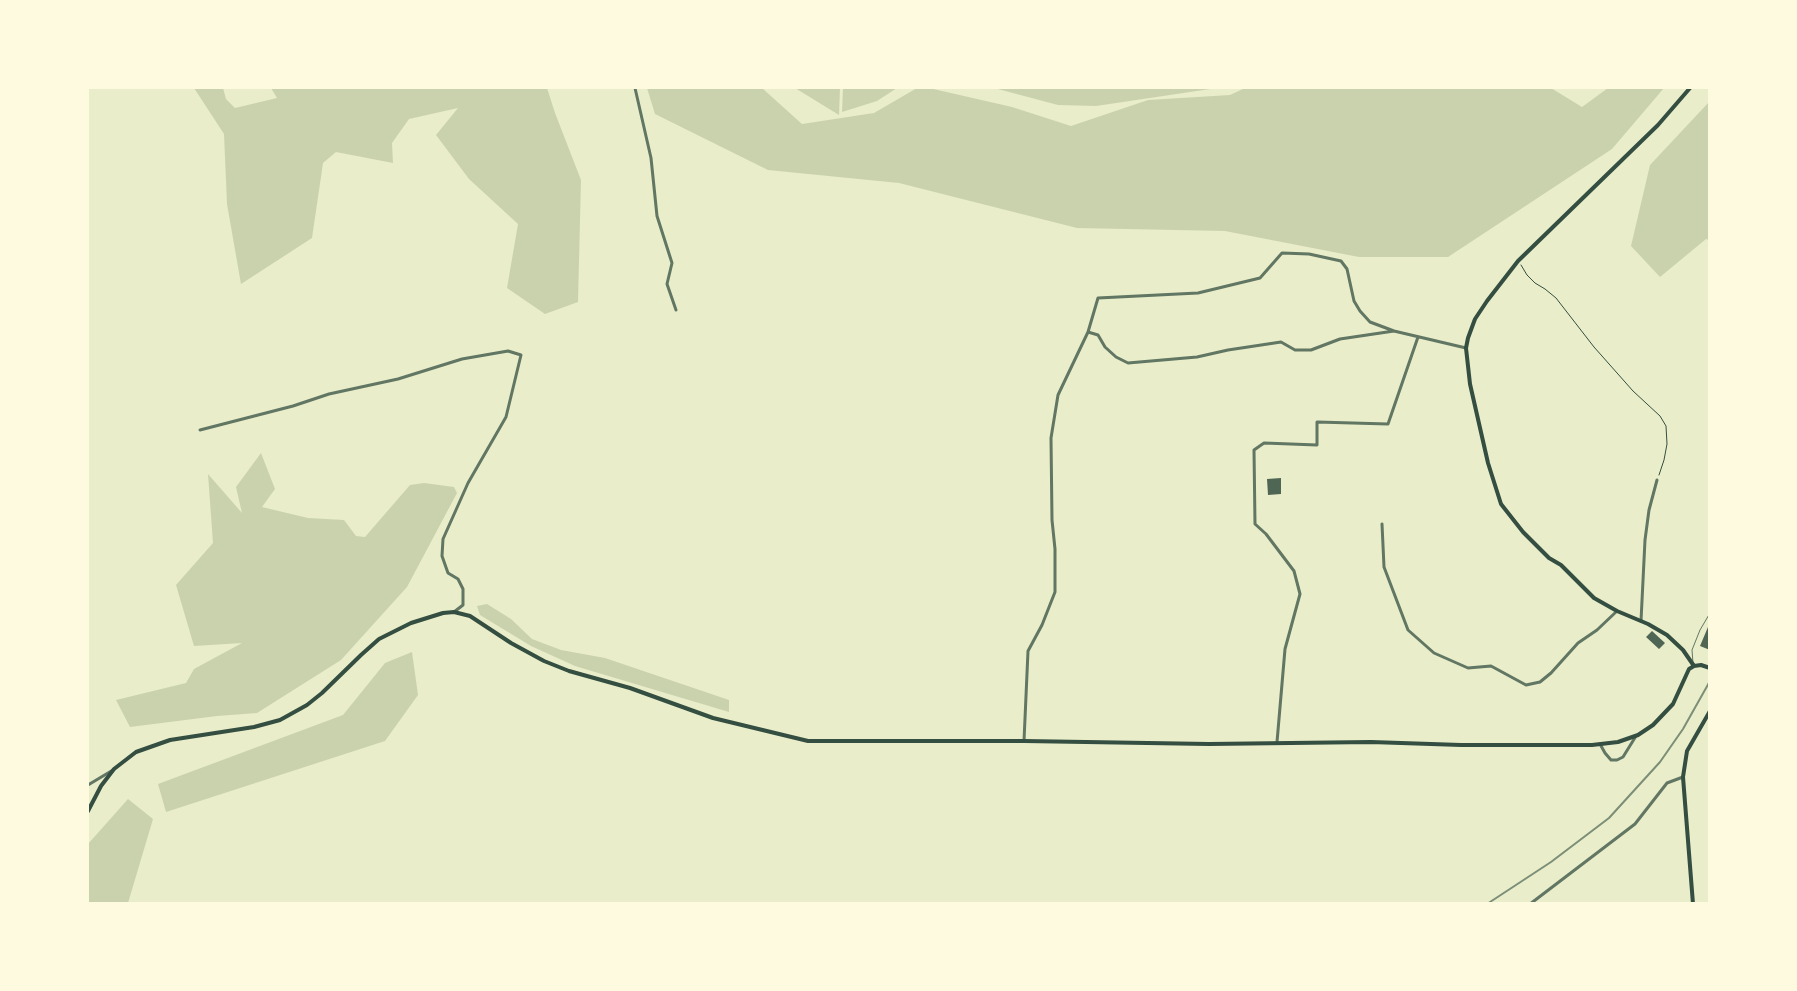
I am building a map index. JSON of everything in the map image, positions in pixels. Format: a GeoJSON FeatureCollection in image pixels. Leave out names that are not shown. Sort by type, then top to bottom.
{"type":"FeatureCollection","features":[{"type":"Feature","properties":{"kind":"main road"},"geometry":{"type":"LineString","coordinates":[[1690,88],[1658,125],[1518,261],[1487,301],[1476,319],[1466,348],[1472,392],[1488,463],[1501,504],[1523,532],[1549,558],[1561,565],[1594,598],[1667,635],[1683,650],[1694,666]]}},
{"type":"Feature","properties":{"kind":"main road"},"geometry":{"type":"LineString","coordinates":[[88,811],[101,786],[114,768],[136,752],[170,740],[254,727],[280,720],[322,693],[361,655],[386,635],[427,616],[454,612],[470,616],[511,643],[544,661],[568,671],[630,688],[714,718],[808,741],[1024,741],[1209,744],[1371,742],[1461,746],[1600,744],[1618,742],[1637,736],[1653,725],[1673,704],[1686,673],[1694,666],[1701,665],[1710,668]]}},
{"type":"Feature","properties":{"kind":"main road"},"geometry":{"type":"LineString","coordinates":[[1693,904],[1683,776],[1687,751],[1710,711]]}},
{"type":"Feature","properties":{"kind":"street"},"geometry":{"type":"LineString","coordinates":[[635,88],[651,158],[657,216],[672,263],[667,284],[676,310]]}},
{"type":"Feature","properties":{"kind":"street"},"geometry":{"type":"LineString","coordinates":[[1024,741],[1028,651],[1042,625],[1055,592],[1051,438],[1058,395],[1088,332],[1098,298],[1198,293],[1260,278],[1282,254],[1309,254],[1342,261],[1347,269],[1354,301],[1370,322],[1394,331],[1466,348]]}},
{"type":"Feature","properties":{"kind":"street"},"geometry":{"type":"LineString","coordinates":[[1088,332],[1098,335],[1105,347],[1116,357],[1128,363],[1197,357],[1280,342],[1295,350],[1311,350],[1340,339],[1394,331]]}},
{"type":"Feature","properties":{"kind":"street"},"geometry":{"type":"LineString","coordinates":[[1277,742],[1285,649],[1300,594],[1294,571],[1266,534],[1255,524],[1254,450],[1264,443],[1316,445],[1318,422],[1388,424],[1418,337]]}},
{"type":"Feature","properties":{"kind":"street"},"geometry":{"type":"LineString","coordinates":[[200,430],[293,406],[329,394],[398,378],[462,359],[508,351],[521,355],[506,417],[468,483],[443,539],[442,556],[448,573],[458,579],[463,589],[463,604],[454,612]]}},
{"type":"Feature","properties":{"kind":"street"},"geometry":{"type":"LineString","coordinates":[[1641,621],[1645,540],[1649,510],[1657,480]]}},
{"type":"Feature","properties":{"kind":"street"},"geometry":{"type":"LineString","coordinates":[[1382,524],[1384,567],[1408,630],[1434,653],[1468,668],[1491,666],[1526,685],[1540,682],[1578,643],[1597,630],[1617,610]]}},
{"type":"Feature","properties":{"kind":"street"},"geometry":{"type":"LineString","coordinates":[[1600,744],[1611,760],[1616,760],[1623,757],[1637,736]]}},
{"type":"Feature","properties":{"kind":"street"},"geometry":{"type":"LineString","coordinates":[[88,785],[114,768]]}},
{"type":"Feature","properties":{"kind":"street"},"geometry":{"type":"LineString","coordinates":[[1530,904],[1635,824],[1667,783],[1683,776]]}},
{"type":"Feature","properties":{"kind":"lane"},"geometry":{"type":"LineString","coordinates":[[1694,666],[1692,650],[1710,612]]}},
{"type":"Feature","properties":{"kind":"path"},"geometry":{"type":"LineString","coordinates":[[1518,261],[1535,283],[1556,298],[1607,362],[1633,391],[1660,416],[1666,426],[1667,444],[1657,480]]}},
{"type":"Feature","properties":{"kind":"green space"},"geometry":{"type":"Polygon","coordinates":[[[194,88],[223,88],[226,99],[235,108],[277,98],[271,88],[547,88],[581,180],[578,302],[545,314],[507,288],[518,224],[469,179],[436,135],[458,108],[409,119],[392,143],[393,163],[336,152],[323,163],[312,238],[241,284],[227,204],[224,134],[194,88]]]}},
{"type":"Feature","properties":{"kind":"green space"},"geometry":{"type":"Polygon","coordinates":[[[647,88],[762,88],[802,124],[874,113],[917,88],[929,88],[1012,107],[1071,126],[1148,100],[1230,95],[1245,88],[1551,88],[1582,107],[1608,88],[1664,88],[1612,149],[1448,257],[1359,257],[1225,231],[1077,228],[899,183],[768,170],[655,114],[647,88]]]}},
{"type":"Feature","properties":{"kind":"green space"},"geometry":{"type":"Polygon","coordinates":[[[795,88],[840,88],[839,115],[795,88]]]}},
{"type":"Feature","properties":{"kind":"green space"},"geometry":{"type":"Polygon","coordinates":[[[843,88],[897,88],[877,101],[842,112],[843,88]]]}},
{"type":"Feature","properties":{"kind":"green space"},"geometry":{"type":"Polygon","coordinates":[[[994,88],[1217,88],[1096,106],[1058,105],[994,88]]]}},
{"type":"Feature","properties":{"kind":"green space"},"geometry":{"type":"Polygon","coordinates":[[[1709,102],[1709,240],[1706,239],[1660,277],[1631,246],[1650,165],[1709,102]]]}},
{"type":"Feature","properties":{"kind":"green space"},"geometry":{"type":"Polygon","coordinates":[[[261,453],[275,489],[262,507],[308,518],[344,520],[356,536],[365,537],[410,485],[424,483],[454,487],[457,493],[407,587],[341,660],[257,713],[130,727],[116,700],[186,683],[194,669],[242,643],[194,646],[176,585],[213,543],[208,474],[242,513],[236,487],[261,453]]]}},
{"type":"Feature","properties":{"kind":"green space"},"geometry":{"type":"Polygon","coordinates":[[[487,604],[511,619],[532,639],[561,650],[605,658],[729,700],[729,712],[575,666],[531,646],[480,615],[477,606],[487,604]]]}},
{"type":"Feature","properties":{"kind":"green space"},"geometry":{"type":"Polygon","coordinates":[[[412,652],[418,695],[385,741],[166,812],[158,784],[343,715],[385,663],[412,652]]]}},
{"type":"Feature","properties":{"kind":"green space"},"geometry":{"type":"Polygon","coordinates":[[[128,799],[153,819],[128,903],[88,903],[88,844],[128,799]]]}},
{"type":"Feature","properties":{"kind":"building"},"geometry":{"type":"Polygon","coordinates":[[[1281,478],[1281,494],[1268,495],[1267,479],[1281,478]]]}},
{"type":"Feature","properties":{"kind":"building"},"geometry":{"type":"Polygon","coordinates":[[[1708,627],[1710,628],[1710,650],[1700,646],[1708,627]]]}},
{"type":"Feature","properties":{"kind":"building"},"geometry":{"type":"Polygon","coordinates":[[[1652,631],[1665,643],[1659,649],[1646,637],[1652,631]]]}},
{"type":"Feature","properties":{"kind":"railway"},"geometry":{"type":"LineString","coordinates":[[1487,904],[1551,862],[1609,818],[1660,762],[1683,729],[1710,681]]}}]}
